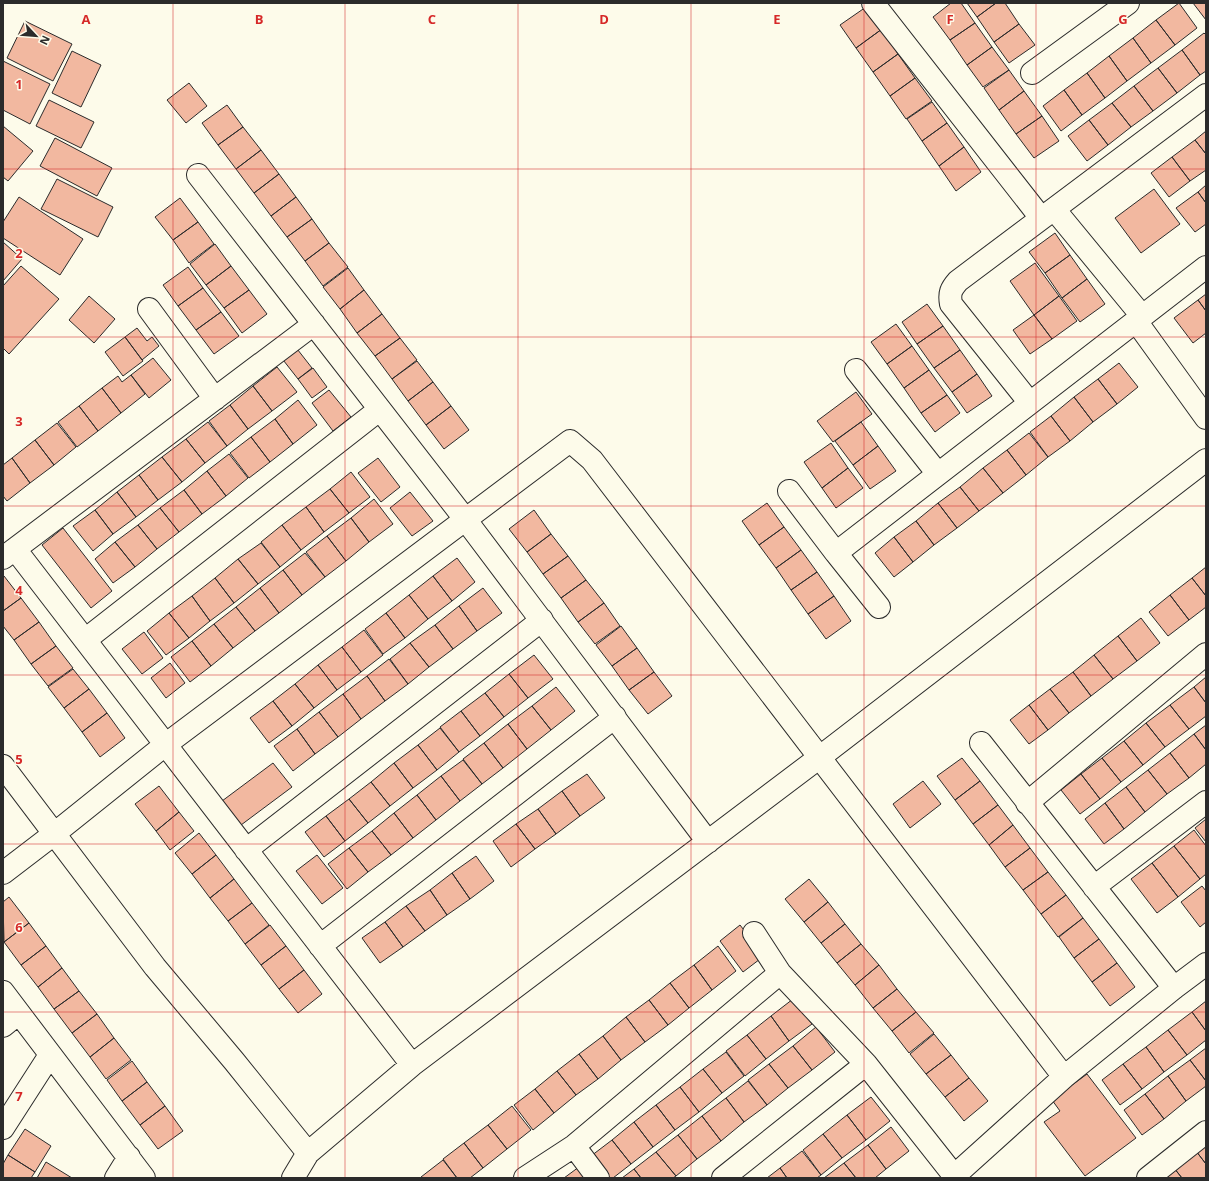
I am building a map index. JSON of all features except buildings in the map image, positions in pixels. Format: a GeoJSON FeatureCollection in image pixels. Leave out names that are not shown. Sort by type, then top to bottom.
{"type":"FeatureCollection","features":[{"type":"Feature","properties":{"kind":"street"},"geometry":{"type":"LineString","coordinates":[[873,3],[1047,214],[1139,319],[1206,418]]}},
{"type":"Feature","properties":{"kind":"street"},"geometry":{"type":"LineString","coordinates":[[1032,73],[1128,3]]}},
{"type":"Feature","properties":{"kind":"street"},"geometry":{"type":"LineString","coordinates":[[1030,403],[951,304],[950,297],[952,289],[958,281],[1206,95]]}},
{"type":"Feature","properties":{"kind":"street"},"geometry":{"type":"LineString","coordinates":[[198,174],[379,410],[465,519],[708,842]]}},
{"type":"Feature","properties":{"kind":"street"},"geometry":{"type":"LineString","coordinates":[[836,553],[1206,267]]}},
{"type":"Feature","properties":{"kind":"street"},"geometry":{"type":"LineString","coordinates":[[149,309],[215,399]]}},
{"type":"Feature","properties":{"kind":"street"},"geometry":{"type":"LineString","coordinates":[[314,324],[9,554],[85,640],[412,1066]]}},
{"type":"Feature","properties":{"kind":"street"},"geometry":{"type":"LineString","coordinates":[[856,370],[938,474]]}},
{"type":"Feature","properties":{"kind":"street"},"geometry":{"type":"LineString","coordinates":[[85,640],[379,410]]}},
{"type":"Feature","properties":{"kind":"street"},"geometry":{"type":"LineString","coordinates":[[3,873],[165,745],[570,441],[592,460],[1064,1077]]}},
{"type":"Feature","properties":{"kind":"street"},"geometry":{"type":"LineString","coordinates":[[294,1178],[308,1153],[412,1066],[820,757],[1206,460]]}},
{"type":"Feature","properties":{"kind":"street"},"geometry":{"type":"LineString","coordinates":[[789,491],[879,607]]}},
{"type":"Feature","properties":{"kind":"street"},"geometry":{"type":"LineString","coordinates":[[246,850],[542,620]]}},
{"type":"Feature","properties":{"kind":"street"},"geometry":{"type":"LineString","coordinates":[[1027,803],[1206,654]]}},
{"type":"Feature","properties":{"kind":"street"},"geometry":{"type":"LineString","coordinates":[[320,946],[615,717]]}},
{"type":"Feature","properties":{"kind":"street"},"geometry":{"type":"LineString","coordinates":[[981,743],[1174,988]]}},
{"type":"Feature","properties":{"kind":"street"},"geometry":{"type":"LineString","coordinates":[[3,766],[155,967],[234,1061],[308,1153]]}},
{"type":"Feature","properties":{"kind":"street"},"geometry":{"type":"LineString","coordinates":[[1094,887],[1206,802]]}},
{"type":"Feature","properties":{"kind":"street"},"geometry":{"type":"LineString","coordinates":[[754,933],[780,973],[866,1064],[954,1177],[1064,1077],[1206,964]]}},
{"type":"Feature","properties":{"kind":"street"},"geometry":{"type":"LineString","coordinates":[[525,1178],[574,1146],[780,973]]}},
{"type":"Feature","properties":{"kind":"street"},"geometry":{"type":"LineString","coordinates":[[3,992],[11,1020],[50,1055],[144,1178]]}},
{"type":"Feature","properties":{"kind":"street"},"geometry":{"type":"LineString","coordinates":[[3,1128],[50,1055]]}},
{"type":"Feature","properties":{"kind":"street"},"geometry":{"type":"LineString","coordinates":[[724,1178],[866,1064]]}},
{"type":"Feature","properties":{"kind":"street"},"geometry":{"type":"LineString","coordinates":[[1148,1178],[1206,1132]]}},
{"type":"Feature","properties":{"kind":"street"},"geometry":{"type":"LineString","coordinates":[[574,1146],[598,1178]]}},
{"type":"Feature","properties":{"kind":"street"},"geometry":{"type":"LineString","coordinates":[[116,1178],[129,1157]]}}]}
